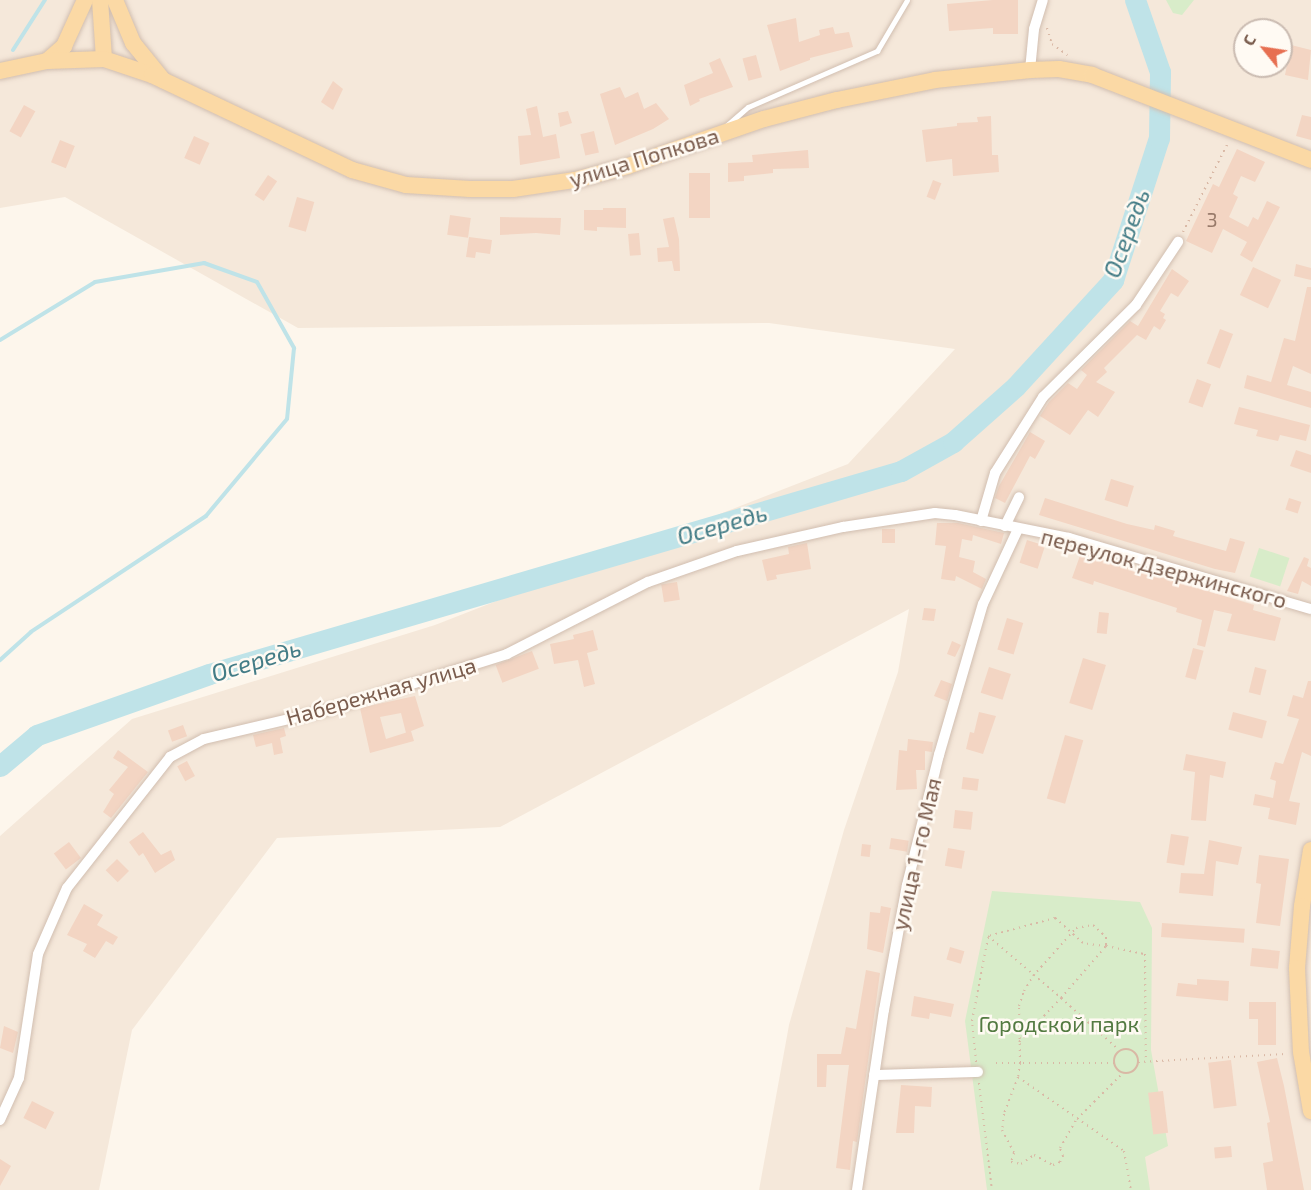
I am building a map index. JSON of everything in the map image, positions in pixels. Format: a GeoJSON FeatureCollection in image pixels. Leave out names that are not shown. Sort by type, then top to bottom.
{"type":"FeatureCollection","features":[{"type":"Feature","properties":{"kind":"main road"},"geometry":{"type":"LineString","coordinates":[[47,61],[64,46],[85,0]]}},
{"type":"Feature","properties":{"kind":"main road"},"geometry":{"type":"LineString","coordinates":[[100,0],[104,59]]}},
{"type":"Feature","properties":{"kind":"main road"},"geometry":{"type":"LineString","coordinates":[[115,0],[134,43],[163,80]]}},
{"type":"Feature","properties":{"kind":"main road","name":"улица Попкова"},"geometry":{"type":"LineString","coordinates":[[6,70],[47,61],[104,59],[163,80],[342,165],[406,185],[513,189],[576,180],[628,166],[713,136],[837,100],[935,80],[1059,69],[1092,75],[1227,134],[1311,160]]}},
{"type":"Feature","properties":{"kind":"main road"},"geometry":{"type":"LineString","coordinates":[[1311,850],[1302,906],[1301,1052],[1311,1111]]}},
{"type":"Feature","properties":{"kind":"street"},"geometry":{"type":"LineString","coordinates":[[1030,70],[1034,28],[1043,0]]}},
{"type":"Feature","properties":{"kind":"street"},"geometry":{"type":"LineString","coordinates":[[981,520],[995,474],[1043,397],[1136,305],[1178,242]]}},
{"type":"Feature","properties":{"kind":"street"},"geometry":{"type":"LineString","coordinates":[[1005,526],[1019,496]]}},
{"type":"Feature","properties":{"kind":"street","name":"Набережная улица"},"geometry":{"type":"LineString","coordinates":[[0,1120],[19,1078],[38,954],[67,888],[170,757],[204,739],[332,708],[507,654],[648,582],[737,551],[843,528],[935,513],[981,520],[1018,529]]}},
{"type":"Feature","properties":{"kind":"street","name":"переулок Дзержинского"},"geometry":{"type":"LineString","coordinates":[[1018,529],[1069,538],[1311,609]]}},
{"type":"Feature","properties":{"kind":"street","name":"улица 1-го Мая"},"geometry":{"type":"LineString","coordinates":[[857,1190],[874,1075],[908,885],[939,755],[983,604],[1018,529]]}},
{"type":"Feature","properties":{"kind":"street"},"geometry":{"type":"LineString","coordinates":[[874,1075],[978,1072]]}},
{"type":"Feature","properties":{"kind":"lane"},"geometry":{"type":"LineString","coordinates":[[713,136],[748,107],[877,51],[907,0]]}},
{"type":"Feature","properties":{"kind":"path"},"geometry":{"type":"LineString","coordinates":[[1048,23],[1046,32],[1052,44],[1068,55]]}},
{"type":"Feature","properties":{"kind":"path"},"geometry":{"type":"LineString","coordinates":[[1178,242],[1227,134]]}},
{"type":"Feature","properties":{"kind":"path"},"geometry":{"type":"LineString","coordinates":[[1019,1042],[1061,998],[1106,946],[1106,937],[1093,925],[1076,928],[1071,932],[1033,976],[1019,1005],[1019,1042],[1020,1063],[1018,1077],[1004,1114],[1002,1131],[1005,1140],[1012,1148],[1011,1162],[1015,1165],[1026,1162],[1034,1155],[1045,1163],[1060,1162],[1064,1156],[1060,1148],[1077,1119],[1123,1073],[1136,1070],[1138,1062],[1133,1051],[1120,1051],[1061,998],[1033,976],[988,936],[1055,918],[1071,932],[1083,943],[1106,946],[1145,954],[1146,1062]]}},
{"type":"Feature","properties":{"kind":"path"},"geometry":{"type":"LineString","coordinates":[[1114,1063],[1120,1051]]}},
{"type":"Feature","properties":{"kind":"path"},"geometry":{"type":"LineString","coordinates":[[1138,1062],[1268,1057],[1301,1052]]}},
{"type":"Feature","properties":{"kind":"path"},"geometry":{"type":"LineString","coordinates":[[996,1063],[1114,1063],[1123,1073]]}},
{"type":"Feature","properties":{"kind":"path"},"geometry":{"type":"LineString","coordinates":[[1018,1077],[1124,1151],[1131,1190]]}},
{"type":"Feature","properties":{"kind":"shaded area"},"geometry":{"type":"Polygon","coordinates":[[[0,0],[1311,0],[1311,1190],[759,1190],[789,1025],[844,830],[898,672],[909,609],[500,827],[277,838],[132,1030],[99,1190],[0,1190],[0,836],[132,719],[435,625],[848,464],[955,349],[769,323],[298,328],[65,197],[0,208],[0,0]]]}},
{"type":"Feature","properties":{"kind":"green space"},"geometry":{"type":"Polygon","coordinates":[[[1166,0],[1194,0],[1182,15],[1173,13],[1166,0]]]}},
{"type":"Feature","properties":{"kind":"green space"},"geometry":{"type":"Polygon","coordinates":[[[1259,548],[1289,558],[1280,586],[1250,577],[1259,548]]]}},
{"type":"Feature","properties":{"kind":"green space","name":"Городской парк"},"geometry":{"type":"Polygon","coordinates":[[[992,891],[1140,902],[1152,928],[1151,1050],[1168,1146],[1145,1157],[1150,1190],[987,1190],[965,1021],[992,891]]]}},
{"type":"Feature","properties":{"kind":"building"},"geometry":{"type":"Polygon","coordinates":[[[1018,0],[1018,34],[993,34],[993,28],[949,31],[947,4],[1018,0]]]}},
{"type":"Feature","properties":{"kind":"building"},"geometry":{"type":"Polygon","coordinates":[[[796,18],[799,42],[820,35],[819,30],[833,27],[835,34],[849,32],[853,47],[810,58],[810,60],[780,71],[767,25],[796,18]]]}},
{"type":"Feature","properties":{"kind":"building"},"geometry":{"type":"Polygon","coordinates":[[[1293,46],[1311,50],[1308,80],[1293,77],[1293,46]]]}},
{"type":"Feature","properties":{"kind":"building"},"geometry":{"type":"Polygon","coordinates":[[[756,55],[762,77],[748,81],[742,59],[756,55]]]}},
{"type":"Feature","properties":{"kind":"building"},"geometry":{"type":"Polygon","coordinates":[[[720,58],[733,87],[699,99],[700,101],[690,106],[684,85],[713,73],[709,63],[720,58]]]}},
{"type":"Feature","properties":{"kind":"building"},"geometry":{"type":"Polygon","coordinates":[[[333,81],[343,89],[333,110],[321,102],[333,81]]]}},
{"type":"Feature","properties":{"kind":"building"},"geometry":{"type":"Polygon","coordinates":[[[620,87],[625,98],[638,92],[644,109],[656,103],[669,119],[653,129],[615,145],[600,94],[620,87]]]}},
{"type":"Feature","properties":{"kind":"building"},"geometry":{"type":"Polygon","coordinates":[[[24,105],[35,111],[21,138],[9,131],[24,105]]]}},
{"type":"Feature","properties":{"kind":"building"},"geometry":{"type":"Polygon","coordinates":[[[537,106],[543,137],[556,134],[560,158],[520,165],[518,136],[531,135],[526,109],[537,106]]]}},
{"type":"Feature","properties":{"kind":"building"},"geometry":{"type":"Polygon","coordinates":[[[568,111],[572,123],[560,127],[558,113],[568,111]]]}},
{"type":"Feature","properties":{"kind":"building"},"geometry":{"type":"Polygon","coordinates":[[[1302,115],[1311,117],[1311,140],[1296,136],[1302,115]]]}},
{"type":"Feature","properties":{"kind":"building"},"geometry":{"type":"Polygon","coordinates":[[[991,116],[992,155],[998,155],[999,172],[953,176],[952,159],[926,162],[922,130],[957,126],[957,123],[978,122],[977,117],[991,116]]]}},
{"type":"Feature","properties":{"kind":"building"},"geometry":{"type":"Polygon","coordinates":[[[594,131],[599,152],[585,156],[580,134],[594,131]]]}},
{"type":"Feature","properties":{"kind":"building"},"geometry":{"type":"Polygon","coordinates":[[[194,136],[210,143],[200,165],[184,158],[194,136]]]}},
{"type":"Feature","properties":{"kind":"building"},"geometry":{"type":"Polygon","coordinates":[[[60,140],[75,146],[66,168],[51,162],[60,140]]]}},
{"type":"Feature","properties":{"kind":"building"},"geometry":{"type":"Polygon","coordinates":[[[1237,149],[1265,162],[1255,182],[1241,176],[1233,194],[1238,197],[1229,217],[1248,227],[1253,217],[1258,220],[1267,201],[1280,207],[1252,262],[1240,255],[1247,242],[1223,229],[1212,253],[1186,241],[1213,184],[1219,187],[1237,149]]]}},
{"type":"Feature","properties":{"kind":"building"},"geometry":{"type":"Polygon","coordinates":[[[808,150],[809,168],[773,169],[773,173],[744,176],[744,181],[728,182],[728,163],[753,162],[752,155],[808,150]]]}},
{"type":"Feature","properties":{"kind":"building"},"geometry":{"type":"Polygon","coordinates":[[[689,173],[710,173],[710,218],[689,218],[689,173]]]}},
{"type":"Feature","properties":{"kind":"building"},"geometry":{"type":"Polygon","coordinates":[[[268,175],[277,181],[264,201],[255,195],[268,175]]]}},
{"type":"Feature","properties":{"kind":"building"},"geometry":{"type":"Polygon","coordinates":[[[933,180],[941,183],[935,200],[927,197],[933,180]]]}},
{"type":"Feature","properties":{"kind":"building"},"geometry":{"type":"Polygon","coordinates":[[[297,197],[314,202],[306,232],[288,227],[297,197]]]}},
{"type":"Feature","properties":{"kind":"building"},"geometry":{"type":"Polygon","coordinates":[[[603,208],[626,208],[626,228],[597,227],[597,231],[584,230],[584,210],[603,210],[603,208]]]}},
{"type":"Feature","properties":{"kind":"building"},"geometry":{"type":"Polygon","coordinates":[[[450,215],[471,218],[468,238],[447,235],[450,215]]]}},
{"type":"Feature","properties":{"kind":"building"},"geometry":{"type":"Polygon","coordinates":[[[500,217],[561,218],[560,235],[536,233],[500,235],[500,217]]]}},
{"type":"Feature","properties":{"kind":"building"},"geometry":{"type":"Polygon","coordinates":[[[674,217],[679,239],[680,271],[674,271],[672,261],[658,262],[657,248],[669,247],[663,219],[674,217]]]}},
{"type":"Feature","properties":{"kind":"building"},"geometry":{"type":"Polygon","coordinates":[[[639,233],[641,255],[630,256],[628,234],[639,233]]]}},
{"type":"Feature","properties":{"kind":"building"},"geometry":{"type":"Polygon","coordinates":[[[469,237],[492,240],[490,254],[476,252],[475,258],[466,257],[469,237]]]}},
{"type":"Feature","properties":{"kind":"building"},"geometry":{"type":"Polygon","coordinates":[[[1296,264],[1311,268],[1311,280],[1294,276],[1296,264]]]}},
{"type":"Feature","properties":{"kind":"building"},"geometry":{"type":"Polygon","coordinates":[[[1253,267],[1281,280],[1268,308],[1240,295],[1253,267]]]}},
{"type":"Feature","properties":{"kind":"building"},"geometry":{"type":"Polygon","coordinates":[[[1172,269],[1189,281],[1178,297],[1171,293],[1160,311],[1165,314],[1163,318],[1166,320],[1160,330],[1154,326],[1146,340],[1137,335],[1104,368],[1107,372],[1096,382],[1115,392],[1098,417],[1088,410],[1070,435],[1040,416],[1049,402],[1068,383],[1077,389],[1087,375],[1081,370],[1130,321],[1138,326],[1172,269]]]}},
{"type":"Feature","properties":{"kind":"building"},"geometry":{"type":"Polygon","coordinates":[[[1307,287],[1311,287],[1311,374],[1293,366],[1287,385],[1311,392],[1311,408],[1244,388],[1247,375],[1271,382],[1284,338],[1295,341],[1307,287]]]}},
{"type":"Feature","properties":{"kind":"building"},"geometry":{"type":"Polygon","coordinates":[[[1220,329],[1233,334],[1220,369],[1207,364],[1220,329]]]}},
{"type":"Feature","properties":{"kind":"building"},"geometry":{"type":"Polygon","coordinates":[[[1197,379],[1211,384],[1203,408],[1188,402],[1197,379]]]}},
{"type":"Feature","properties":{"kind":"building"},"geometry":{"type":"Polygon","coordinates":[[[1239,407],[1310,425],[1306,441],[1280,435],[1278,441],[1256,436],[1258,430],[1234,424],[1239,407]]]}},
{"type":"Feature","properties":{"kind":"building"},"geometry":{"type":"Polygon","coordinates":[[[1030,432],[1045,441],[1035,459],[1030,456],[1005,503],[995,498],[999,486],[1030,432]]]}},
{"type":"Feature","properties":{"kind":"building"},"geometry":{"type":"Polygon","coordinates":[[[1296,450],[1311,455],[1311,473],[1290,466],[1296,450]]]}},
{"type":"Feature","properties":{"kind":"building"},"geometry":{"type":"Polygon","coordinates":[[[1111,479],[1134,486],[1128,507],[1105,500],[1111,479]]]}},
{"type":"Feature","properties":{"kind":"building"},"geometry":{"type":"Polygon","coordinates":[[[1045,498],[1127,524],[1154,530],[1155,525],[1175,531],[1173,536],[1226,551],[1230,538],[1245,542],[1235,573],[1215,569],[1039,515],[1045,498]]]}},
{"type":"Feature","properties":{"kind":"building"},"geometry":{"type":"Polygon","coordinates":[[[1289,498],[1301,502],[1298,513],[1285,509],[1289,498]]]}},
{"type":"Feature","properties":{"kind":"building"},"geometry":{"type":"Polygon","coordinates":[[[937,523],[958,523],[1004,533],[1001,544],[973,535],[972,541],[962,539],[959,557],[975,561],[973,572],[986,579],[982,589],[956,576],[955,581],[941,579],[946,546],[935,545],[937,523]]]}},
{"type":"Feature","properties":{"kind":"building"},"geometry":{"type":"Polygon","coordinates":[[[882,529],[895,529],[895,543],[882,543],[882,529]]]}},
{"type":"Feature","properties":{"kind":"building"},"geometry":{"type":"Polygon","coordinates":[[[1027,540],[1045,546],[1038,569],[1020,563],[1027,540]]]}},
{"type":"Feature","properties":{"kind":"building"},"geometry":{"type":"Polygon","coordinates":[[[807,543],[811,569],[776,575],[777,579],[767,581],[762,560],[789,554],[788,547],[807,543]]]}},
{"type":"Feature","properties":{"kind":"building"},"geometry":{"type":"Polygon","coordinates":[[[1081,553],[1254,605],[1253,610],[1281,618],[1275,641],[1227,631],[1232,614],[1214,610],[1205,647],[1197,645],[1202,620],[1176,612],[1177,608],[1094,581],[1093,585],[1072,578],[1081,553]]]}},
{"type":"Feature","properties":{"kind":"building"},"geometry":{"type":"Polygon","coordinates":[[[1304,557],[1309,559],[1307,566],[1311,568],[1311,586],[1302,581],[1298,594],[1287,591],[1304,557]]]}},
{"type":"Feature","properties":{"kind":"building"},"geometry":{"type":"Polygon","coordinates":[[[677,582],[680,600],[664,602],[661,585],[677,582]]]}},
{"type":"Feature","properties":{"kind":"building"},"geometry":{"type":"Polygon","coordinates":[[[924,608],[936,609],[934,621],[922,620],[924,608]]]}},
{"type":"Feature","properties":{"kind":"building"},"geometry":{"type":"Polygon","coordinates":[[[1099,612],[1109,613],[1107,634],[1097,633],[1099,612]]]}},
{"type":"Feature","properties":{"kind":"building"},"geometry":{"type":"Polygon","coordinates":[[[1007,618],[1023,623],[1014,655],[997,650],[1007,618]]]}},
{"type":"Feature","properties":{"kind":"building"},"geometry":{"type":"Polygon","coordinates":[[[593,630],[598,650],[587,653],[595,684],[584,687],[578,660],[554,664],[550,644],[574,639],[573,635],[593,630]]]}},
{"type":"Feature","properties":{"kind":"building"},"geometry":{"type":"Polygon","coordinates":[[[952,641],[961,645],[955,657],[947,654],[952,641]]]}},
{"type":"Feature","properties":{"kind":"building"},"geometry":{"type":"Polygon","coordinates":[[[1193,648],[1204,651],[1196,680],[1185,677],[1193,648]]]}},
{"type":"Feature","properties":{"kind":"building"},"geometry":{"type":"Polygon","coordinates":[[[532,651],[539,669],[502,683],[496,665],[532,651]]]}},
{"type":"Feature","properties":{"kind":"building"},"geometry":{"type":"Polygon","coordinates":[[[1083,658],[1106,665],[1092,710],[1069,703],[1083,658]]]}},
{"type":"Feature","properties":{"kind":"building"},"geometry":{"type":"Polygon","coordinates":[[[989,667],[1011,674],[1003,700],[981,693],[989,667]]]}},
{"type":"Feature","properties":{"kind":"building"},"geometry":{"type":"Polygon","coordinates":[[[1255,667],[1267,670],[1260,695],[1249,692],[1255,667]]]}},
{"type":"Feature","properties":{"kind":"building"},"geometry":{"type":"Polygon","coordinates":[[[941,680],[952,684],[947,701],[934,696],[941,680]]]}},
{"type":"Feature","properties":{"kind":"building"},"geometry":{"type":"Polygon","coordinates":[[[1308,681],[1311,681],[1311,756],[1302,752],[1289,801],[1300,803],[1296,825],[1268,819],[1270,808],[1253,805],[1255,794],[1273,798],[1276,781],[1270,779],[1275,762],[1283,764],[1299,719],[1287,716],[1293,695],[1303,698],[1308,681]]]}},
{"type":"Feature","properties":{"kind":"building"},"geometry":{"type":"Polygon","coordinates":[[[415,696],[424,726],[411,731],[414,741],[370,753],[360,708],[415,696]],[[401,713],[380,717],[386,739],[406,733],[401,713]]]}},
{"type":"Feature","properties":{"kind":"building"},"geometry":{"type":"Polygon","coordinates":[[[979,712],[996,716],[983,754],[966,749],[970,732],[974,733],[979,712]]]}},
{"type":"Feature","properties":{"kind":"building"},"geometry":{"type":"Polygon","coordinates":[[[1233,712],[1267,721],[1262,738],[1228,729],[1233,712]]]}},
{"type":"Feature","properties":{"kind":"building"},"geometry":{"type":"Polygon","coordinates":[[[183,725],[187,736],[172,742],[168,730],[183,725]]]}},
{"type":"Feature","properties":{"kind":"building"},"geometry":{"type":"Polygon","coordinates":[[[284,728],[286,736],[280,738],[283,753],[274,755],[272,743],[256,747],[253,735],[284,728]]]}},
{"type":"Feature","properties":{"kind":"building"},"geometry":{"type":"Polygon","coordinates":[[[1065,735],[1083,740],[1065,804],[1047,798],[1065,735]]]}},
{"type":"Feature","properties":{"kind":"building"},"geometry":{"type":"Polygon","coordinates":[[[908,739],[933,742],[932,752],[925,751],[925,770],[916,770],[917,789],[896,790],[899,750],[907,751],[908,739]]]}},
{"type":"Feature","properties":{"kind":"building"},"geometry":{"type":"Polygon","coordinates":[[[118,750],[148,772],[111,818],[103,812],[114,794],[109,790],[128,767],[113,758],[118,750]]]}},
{"type":"Feature","properties":{"kind":"building"},"geometry":{"type":"Polygon","coordinates":[[[1186,754],[1226,762],[1223,778],[1210,775],[1206,821],[1191,820],[1195,772],[1183,770],[1186,754]]]}},
{"type":"Feature","properties":{"kind":"building"},"geometry":{"type":"Polygon","coordinates":[[[187,761],[195,776],[185,781],[177,766],[187,761]]]}},
{"type":"Feature","properties":{"kind":"building"},"geometry":{"type":"Polygon","coordinates":[[[963,777],[979,779],[977,791],[962,789],[963,777]]]}},
{"type":"Feature","properties":{"kind":"building"},"geometry":{"type":"Polygon","coordinates":[[[955,810],[973,812],[971,830],[953,828],[955,810]]]}},
{"type":"Feature","properties":{"kind":"building"},"geometry":{"type":"Polygon","coordinates":[[[143,832],[161,855],[171,850],[175,860],[155,873],[143,853],[139,856],[129,842],[143,832]]]}},
{"type":"Feature","properties":{"kind":"building"},"geometry":{"type":"Polygon","coordinates":[[[1171,834],[1189,837],[1184,865],[1166,863],[1171,834]]]}},
{"type":"Feature","properties":{"kind":"building"},"geometry":{"type":"Polygon","coordinates":[[[891,838],[909,841],[907,852],[889,849],[891,838]]]}},
{"type":"Feature","properties":{"kind":"building"},"geometry":{"type":"Polygon","coordinates":[[[1209,840],[1242,847],[1238,865],[1216,861],[1213,896],[1179,893],[1181,873],[1204,874],[1209,840]]]}},
{"type":"Feature","properties":{"kind":"building"},"geometry":{"type":"Polygon","coordinates":[[[69,842],[81,858],[66,869],[54,853],[69,842]]]}},
{"type":"Feature","properties":{"kind":"building"},"geometry":{"type":"Polygon","coordinates":[[[862,844],[871,845],[870,857],[861,856],[862,844]]]}},
{"type":"Feature","properties":{"kind":"building"},"geometry":{"type":"Polygon","coordinates":[[[948,848],[965,851],[962,869],[945,866],[948,848]]]}},
{"type":"Feature","properties":{"kind":"building"},"geometry":{"type":"Polygon","coordinates":[[[1259,855],[1289,859],[1280,926],[1256,923],[1261,884],[1256,883],[1259,855]]]}},
{"type":"Feature","properties":{"kind":"building"},"geometry":{"type":"Polygon","coordinates":[[[117,859],[129,871],[118,882],[106,870],[117,859]]]}},
{"type":"Feature","properties":{"kind":"building"},"geometry":{"type":"Polygon","coordinates":[[[84,904],[103,915],[97,925],[118,937],[113,945],[106,941],[95,958],[83,951],[87,944],[67,935],[84,904]]]}},
{"type":"Feature","properties":{"kind":"building"},"geometry":{"type":"Polygon","coordinates":[[[881,906],[891,908],[883,953],[867,949],[870,912],[880,913],[881,906]]]}},
{"type":"Feature","properties":{"kind":"building"},"geometry":{"type":"Polygon","coordinates":[[[1162,923],[1245,929],[1244,943],[1161,937],[1162,923]]]}},
{"type":"Feature","properties":{"kind":"building"},"geometry":{"type":"Polygon","coordinates":[[[950,947],[964,951],[961,964],[946,959],[950,947]]]}},
{"type":"Feature","properties":{"kind":"building"},"geometry":{"type":"Polygon","coordinates":[[[1252,948],[1280,951],[1278,969],[1250,966],[1252,948]]]}},
{"type":"Feature","properties":{"kind":"building"},"geometry":{"type":"Polygon","coordinates":[[[866,970],[880,973],[857,1142],[853,1141],[850,1170],[836,1168],[849,1065],[827,1065],[826,1087],[817,1087],[817,1054],[841,1054],[846,1027],[856,1029],[866,970]]]}},
{"type":"Feature","properties":{"kind":"building"},"geometry":{"type":"Polygon","coordinates":[[[1197,979],[1229,981],[1228,1001],[1176,996],[1178,983],[1197,985],[1197,979]]]}},
{"type":"Feature","properties":{"kind":"building"},"geometry":{"type":"Polygon","coordinates":[[[914,996],[954,1004],[951,1017],[930,1013],[929,1019],[911,1016],[914,996]]]}},
{"type":"Feature","properties":{"kind":"building"},"geometry":{"type":"Polygon","coordinates":[[[1249,1002],[1276,1002],[1276,1045],[1258,1045],[1258,1019],[1249,1019],[1249,1002]]]}},
{"type":"Feature","properties":{"kind":"building"},"geometry":{"type":"Polygon","coordinates":[[[4,1026],[18,1032],[13,1053],[0,1048],[4,1026]]]}},
{"type":"Feature","properties":{"kind":"building"},"geometry":{"type":"Polygon","coordinates":[[[1277,1058],[1304,1190],[1267,1190],[1263,1163],[1273,1161],[1267,1123],[1270,1122],[1257,1062],[1277,1058]]]}},
{"type":"Feature","properties":{"kind":"building"},"geometry":{"type":"Polygon","coordinates":[[[1231,1060],[1237,1106],[1214,1108],[1208,1063],[1231,1060]]]}},
{"type":"Feature","properties":{"kind":"building"},"geometry":{"type":"Polygon","coordinates":[[[901,1085],[932,1087],[931,1107],[915,1106],[914,1133],[896,1133],[901,1085]]]}},
{"type":"Feature","properties":{"kind":"building"},"geometry":{"type":"Polygon","coordinates":[[[1163,1091],[1168,1133],[1153,1135],[1148,1093],[1163,1091]]]}},
{"type":"Feature","properties":{"kind":"building"},"geometry":{"type":"Polygon","coordinates":[[[32,1101],[54,1112],[46,1129],[23,1118],[32,1101]]]}},
{"type":"Feature","properties":{"kind":"building"},"geometry":{"type":"Polygon","coordinates":[[[1231,1146],[1232,1157],[1215,1158],[1214,1147],[1231,1146]]]}},
{"type":"Feature","properties":{"kind":"building"},"geometry":{"type":"Polygon","coordinates":[[[0,1159],[11,1166],[0,1186],[0,1159]]]}},
{"type":"Feature","properties":{"kind":"waterway"},"geometry":{"type":"LineString","coordinates":[[13,50],[45,0]]}},
{"type":"Feature","properties":{"kind":"waterway","name":"Осередь"},"geometry":{"type":"LineString","coordinates":[[0,766],[37,735],[209,674],[901,471],[953,442],[1016,386],[1113,280],[1159,138],[1160,72],[1135,0]]}},
{"type":"Feature","properties":{"kind":"waterway"},"geometry":{"type":"LineString","coordinates":[[0,340],[95,282],[204,263],[257,282],[294,348],[287,419],[206,516],[31,632],[0,660]]}}]}
